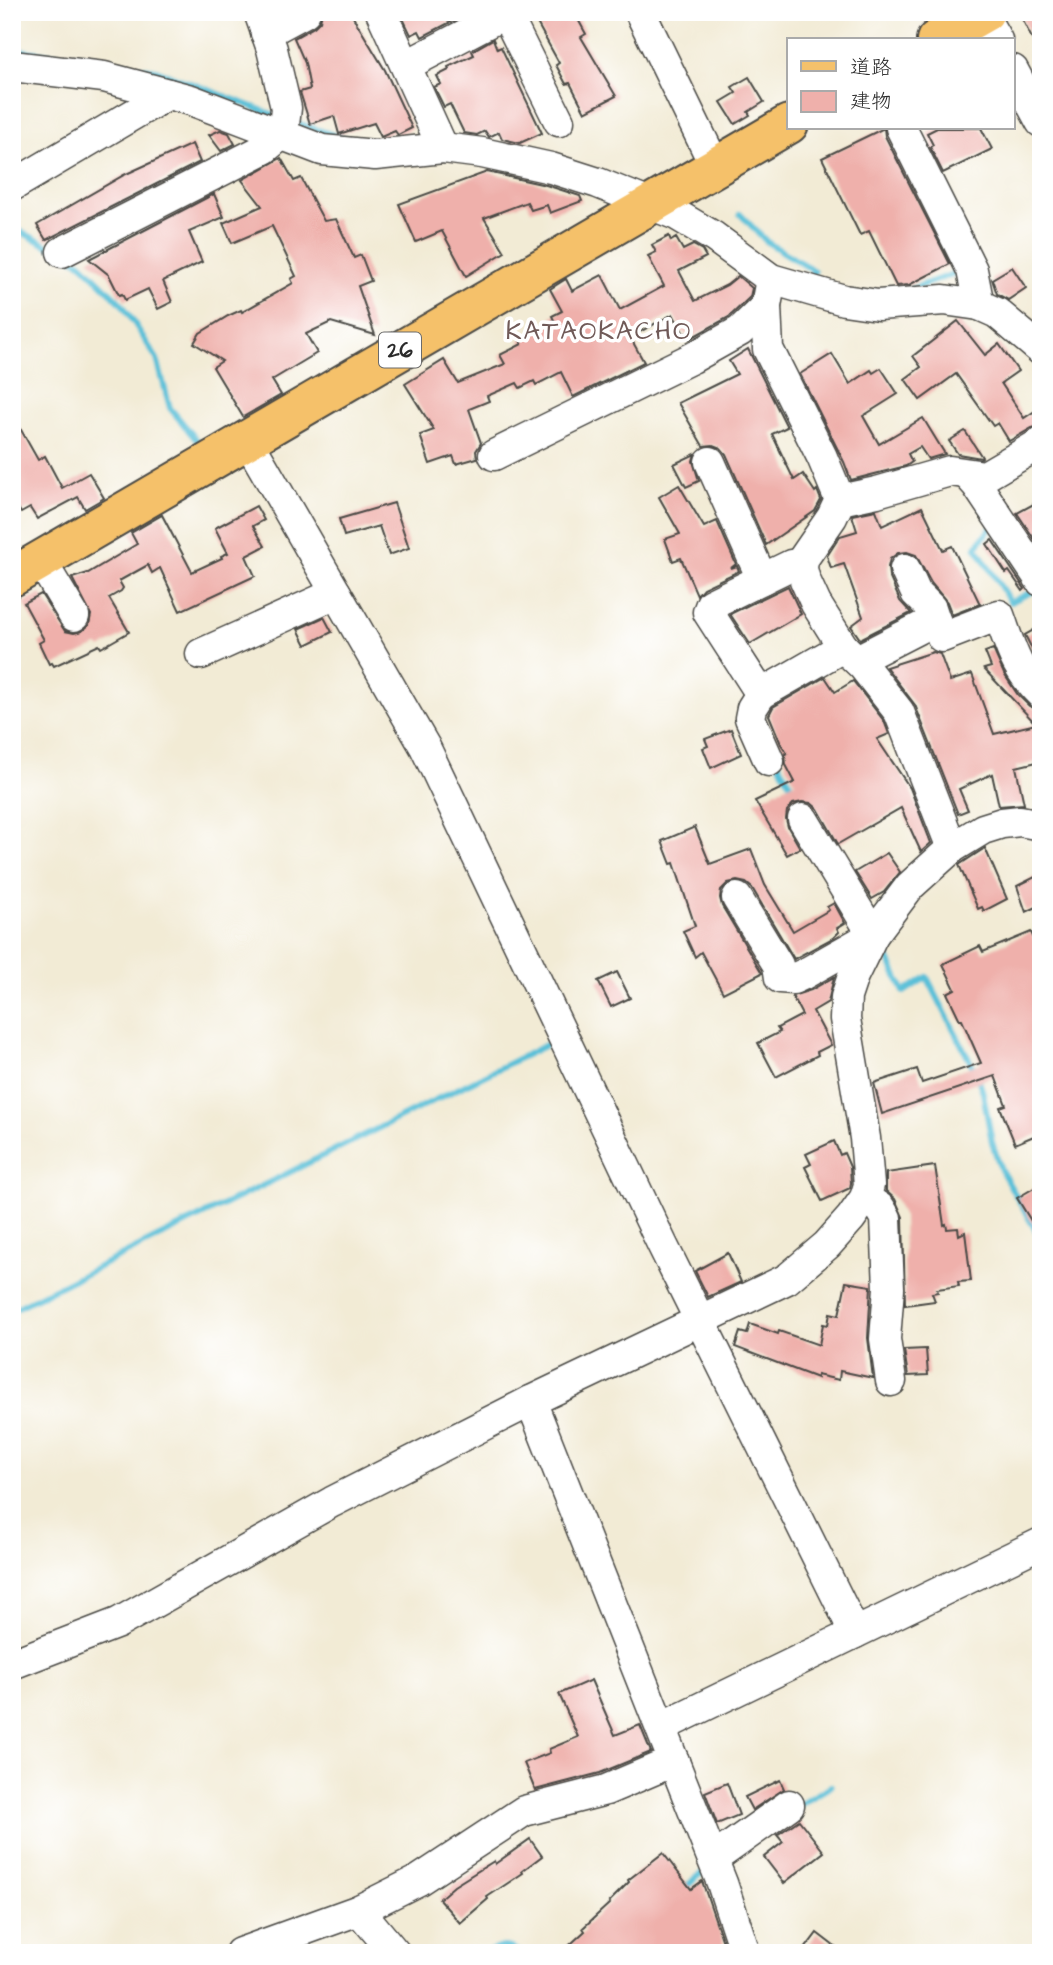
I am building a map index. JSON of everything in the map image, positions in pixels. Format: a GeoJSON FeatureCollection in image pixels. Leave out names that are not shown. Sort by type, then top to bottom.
{"type":"FeatureCollection","features":[{"type":"Feature","properties":{"kind":"main road"},"geometry":{"type":"LineString","coordinates":[[942,38],[988,22]]}},
{"type":"Feature","properties":{"kind":"main road","name":"26"},"geometry":{"type":"LineString","coordinates":[[27,569],[787,125]]}},
{"type":"Feature","properties":{"kind":"street"},"geometry":{"type":"LineString","coordinates":[[62,252],[264,149],[283,134],[286,107],[262,23],[304,12]]}},
{"type":"Feature","properties":{"kind":"street"},"geometry":{"type":"LineString","coordinates":[[381,12],[443,148]]}},
{"type":"Feature","properties":{"kind":"street"},"geometry":{"type":"LineString","coordinates":[[640,12],[715,166]]}},
{"type":"Feature","properties":{"kind":"street"},"geometry":{"type":"LineString","coordinates":[[407,65],[505,13],[559,121]]}},
{"type":"Feature","properties":{"kind":"street"},"geometry":{"type":"LineString","coordinates":[[12,66],[104,77],[191,100],[323,150],[375,155],[443,148],[482,153],[551,168],[598,183],[677,215],[714,237],[768,293],[878,305],[944,300],[979,305],[997,313],[1041,350]]}},
{"type":"Feature","properties":{"kind":"street"},"geometry":{"type":"LineString","coordinates":[[1014,72],[1041,122]]}},
{"type":"Feature","properties":{"kind":"street"},"geometry":{"type":"LineString","coordinates":[[12,186],[168,94]]}},
{"type":"Feature","properties":{"kind":"street"},"geometry":{"type":"LineString","coordinates":[[902,130],[972,270],[979,305]]}},
{"type":"Feature","properties":{"kind":"street"},"geometry":{"type":"LineString","coordinates":[[494,456],[692,358],[740,331],[768,293]]}},
{"type":"Feature","properties":{"kind":"street"},"geometry":{"type":"LineString","coordinates":[[768,293],[768,349],[822,457],[840,500],[832,517],[803,559],[804,580],[816,604],[850,654],[899,712],[952,848]]}},
{"type":"Feature","properties":{"kind":"street"},"geometry":{"type":"LineString","coordinates":[[247,439],[425,747],[598,1112],[855,1633]]}},
{"type":"Feature","properties":{"kind":"street"},"geometry":{"type":"LineString","coordinates":[[840,500],[950,471],[985,476],[1041,443]]}},
{"type":"Feature","properties":{"kind":"street"},"geometry":{"type":"LineString","coordinates":[[710,462],[762,579]]}},
{"type":"Feature","properties":{"kind":"street"},"geometry":{"type":"LineString","coordinates":[[967,474],[1041,581]]}},
{"type":"Feature","properties":{"kind":"street"},"geometry":{"type":"LineString","coordinates":[[761,694],[708,612],[711,604],[791,565],[802,564]]}},
{"type":"Feature","properties":{"kind":"street"},"geometry":{"type":"LineString","coordinates":[[27,569],[74,616]]}},
{"type":"Feature","properties":{"kind":"street"},"geometry":{"type":"LineString","coordinates":[[905,569],[916,593],[931,608],[942,637],[999,615],[1024,678],[1041,694]]}},
{"type":"Feature","properties":{"kind":"street"},"geometry":{"type":"LineString","coordinates":[[201,654],[336,593]]}},
{"type":"Feature","properties":{"kind":"street"},"geometry":{"type":"LineString","coordinates":[[769,761],[750,718],[752,708],[761,694],[831,652],[850,654],[935,620]]}},
{"type":"Feature","properties":{"kind":"street"},"geometry":{"type":"LineString","coordinates":[[803,819],[873,935]]}},
{"type":"Feature","properties":{"kind":"street"},"geometry":{"type":"LineString","coordinates":[[12,1664],[118,1623],[332,1502],[531,1401],[787,1279],[827,1245],[865,1198],[869,1185],[865,1138],[845,1019],[846,997],[853,976],[873,935],[910,886],[952,848],[983,829],[1002,823],[1020,821],[1041,825]]}},
{"type":"Feature","properties":{"kind":"street"},"geometry":{"type":"LineString","coordinates":[[737,898],[778,965],[780,978],[793,979],[804,974],[873,935]]}},
{"type":"Feature","properties":{"kind":"street"},"geometry":{"type":"LineString","coordinates":[[865,1198],[880,1208],[886,1218],[889,1288],[885,1339],[891,1381]]}},
{"type":"Feature","properties":{"kind":"street"},"geometry":{"type":"LineString","coordinates":[[531,1401],[662,1727],[713,1859],[745,1953]]}},
{"type":"Feature","properties":{"kind":"street"},"geometry":{"type":"LineString","coordinates":[[662,1727],[1041,1544]]}},
{"type":"Feature","properties":{"kind":"street"},"geometry":{"type":"LineString","coordinates":[[240,1953],[359,1910],[419,1880],[524,1811],[606,1790],[674,1761]]}},
{"type":"Feature","properties":{"kind":"street"},"geometry":{"type":"LineString","coordinates":[[713,1859],[789,1805]]}},
{"type":"Feature","properties":{"kind":"street"},"geometry":{"type":"LineString","coordinates":[[359,1910],[395,1953]]}},
{"type":"Feature","properties":{"kind":"building"},"geometry":{"type":"Polygon","coordinates":[[[322,12],[350,12],[385,70],[412,128],[398,135],[395,131],[381,137],[374,123],[339,134],[334,116],[310,124],[300,92],[310,89],[305,63],[294,38],[314,27],[320,21],[322,12]]]}},
{"type":"Feature","properties":{"kind":"building"},"geometry":{"type":"Polygon","coordinates":[[[400,12],[470,12],[422,37],[419,31],[411,35],[400,12]]]}},
{"type":"Feature","properties":{"kind":"building"},"geometry":{"type":"Polygon","coordinates":[[[531,12],[574,12],[586,34],[581,37],[616,96],[585,112],[570,83],[566,84],[556,65],[559,63],[531,12]]]}},
{"type":"Feature","properties":{"kind":"building"},"geometry":{"type":"Polygon","coordinates":[[[1032,12],[1041,12],[1041,56],[1021,17],[1032,12]]]}},
{"type":"Feature","properties":{"kind":"building"},"geometry":{"type":"Polygon","coordinates":[[[493,39],[497,49],[501,47],[542,133],[520,143],[502,139],[499,132],[489,137],[485,131],[477,135],[464,133],[450,104],[444,107],[434,87],[441,84],[437,76],[449,70],[448,67],[474,55],[472,51],[493,39]]]}},
{"type":"Feature","properties":{"kind":"building"},"geometry":{"type":"Polygon","coordinates":[[[749,77],[764,102],[735,124],[721,102],[736,93],[732,87],[749,77]]]}},
{"type":"Feature","properties":{"kind":"building"},"geometry":{"type":"Polygon","coordinates":[[[220,130],[229,133],[235,144],[221,151],[209,135],[220,130]]]}},
{"type":"Feature","properties":{"kind":"building"},"geometry":{"type":"Polygon","coordinates":[[[884,130],[950,264],[909,285],[896,286],[869,231],[860,235],[822,158],[884,130]]]}},
{"type":"Feature","properties":{"kind":"building"},"geometry":{"type":"Polygon","coordinates":[[[933,130],[982,130],[992,149],[943,173],[930,147],[933,145],[927,133],[933,130]]]}},
{"type":"Feature","properties":{"kind":"building"},"geometry":{"type":"Polygon","coordinates":[[[192,144],[200,162],[46,240],[37,225],[124,175],[192,144]]]}},
{"type":"Feature","properties":{"kind":"building"},"geometry":{"type":"Polygon","coordinates":[[[281,158],[294,181],[301,178],[324,221],[336,219],[354,258],[361,255],[371,281],[358,286],[375,335],[331,322],[306,334],[317,353],[272,380],[281,395],[243,417],[213,367],[222,361],[194,343],[200,333],[228,316],[241,310],[242,312],[293,283],[291,279],[296,276],[272,226],[232,243],[223,223],[262,206],[242,180],[281,158]]]}},
{"type":"Feature","properties":{"kind":"building"},"geometry":{"type":"Polygon","coordinates":[[[487,172],[546,185],[580,196],[582,201],[550,213],[547,205],[531,210],[527,202],[484,218],[505,252],[466,276],[442,231],[416,242],[399,204],[487,172]]]}},
{"type":"Feature","properties":{"kind":"building"},"geometry":{"type":"Polygon","coordinates":[[[214,194],[224,217],[189,232],[202,262],[163,281],[172,302],[158,309],[148,289],[125,300],[122,294],[119,295],[109,275],[89,259],[214,194]]]}},
{"type":"Feature","properties":{"kind":"building"},"geometry":{"type":"Polygon","coordinates":[[[669,236],[671,241],[676,238],[683,250],[693,245],[702,250],[706,257],[679,271],[695,301],[727,285],[738,276],[752,288],[750,297],[729,317],[689,339],[673,314],[630,337],[644,362],[573,397],[561,372],[536,385],[534,381],[520,388],[517,383],[487,396],[489,401],[469,409],[481,443],[476,451],[477,458],[456,464],[453,456],[430,464],[420,435],[434,430],[405,384],[444,360],[458,383],[505,364],[500,355],[522,344],[520,340],[555,322],[552,316],[562,311],[550,289],[566,279],[572,291],[602,275],[620,310],[664,286],[648,256],[656,252],[652,245],[669,236]]]}},
{"type":"Feature","properties":{"kind":"building"},"geometry":{"type":"Polygon","coordinates":[[[1012,267],[1026,288],[1008,300],[997,294],[992,279],[1012,267]]]}},
{"type":"Feature","properties":{"kind":"building"},"geometry":{"type":"Polygon","coordinates":[[[958,321],[985,355],[999,344],[1018,371],[1001,383],[1024,418],[1041,407],[1041,426],[1009,441],[998,423],[993,426],[956,374],[920,400],[905,379],[921,367],[913,356],[958,321]]]}},
{"type":"Feature","properties":{"kind":"building"},"geometry":{"type":"Polygon","coordinates":[[[748,349],[787,427],[772,434],[794,480],[803,474],[815,492],[817,490],[821,500],[815,511],[766,545],[726,454],[713,445],[703,446],[678,403],[737,374],[729,361],[748,349]]]}},
{"type":"Feature","properties":{"kind":"building"},"geometry":{"type":"Polygon","coordinates":[[[832,354],[850,384],[871,370],[873,373],[881,368],[898,394],[863,416],[879,444],[923,418],[945,454],[928,459],[920,447],[908,454],[912,462],[906,466],[851,480],[800,374],[832,354]]]}},
{"type":"Feature","properties":{"kind":"building"},"geometry":{"type":"Polygon","coordinates":[[[12,414],[38,460],[45,456],[62,488],[89,473],[104,498],[85,509],[78,497],[37,519],[30,508],[21,513],[12,498],[12,414]]]}},
{"type":"Feature","properties":{"kind":"building"},"geometry":{"type":"Polygon","coordinates":[[[965,431],[981,458],[958,454],[949,441],[965,431]]]}},
{"type":"Feature","properties":{"kind":"building"},"geometry":{"type":"Polygon","coordinates":[[[695,454],[693,461],[699,481],[686,487],[674,464],[695,454]]]}},
{"type":"Feature","properties":{"kind":"building"},"geometry":{"type":"Polygon","coordinates":[[[679,485],[704,527],[717,521],[736,564],[731,568],[737,566],[739,571],[703,588],[697,595],[681,558],[673,561],[665,539],[680,534],[659,497],[679,485]]]}},
{"type":"Feature","properties":{"kind":"building"},"geometry":{"type":"Polygon","coordinates":[[[1041,500],[1041,549],[1017,513],[1041,500]]]}},
{"type":"Feature","properties":{"kind":"building"},"geometry":{"type":"Polygon","coordinates":[[[394,503],[409,548],[389,555],[379,526],[344,536],[339,519],[394,503]]]}},
{"type":"Feature","properties":{"kind":"building"},"geometry":{"type":"Polygon","coordinates":[[[256,506],[264,520],[253,526],[265,546],[246,556],[255,576],[180,611],[160,568],[152,573],[148,565],[119,581],[123,588],[109,598],[129,632],[101,648],[99,645],[54,666],[49,664],[39,643],[44,640],[24,603],[41,594],[65,631],[82,631],[89,625],[91,615],[72,578],[88,573],[137,544],[131,533],[162,515],[192,572],[228,553],[215,528],[256,506]]]}},
{"type":"Feature","properties":{"kind":"building"},"geometry":{"type":"Polygon","coordinates":[[[922,507],[943,550],[952,546],[980,604],[952,615],[947,602],[931,583],[916,555],[898,553],[890,559],[889,576],[900,601],[911,613],[860,639],[851,626],[863,617],[844,564],[831,568],[827,556],[840,536],[857,531],[852,515],[876,510],[882,526],[922,507]]]}},
{"type":"Feature","properties":{"kind":"building"},"geometry":{"type":"Polygon","coordinates":[[[992,540],[1025,589],[1023,591],[1009,571],[1006,573],[987,544],[992,540]]]}},
{"type":"Feature","properties":{"kind":"building"},"geometry":{"type":"Polygon","coordinates":[[[788,586],[801,614],[750,644],[730,614],[788,586]]]}},
{"type":"Feature","properties":{"kind":"building"},"geometry":{"type":"Polygon","coordinates":[[[324,617],[332,632],[306,645],[298,629],[324,617]]]}},
{"type":"Feature","properties":{"kind":"building"},"geometry":{"type":"Polygon","coordinates":[[[1041,626],[1041,667],[1025,635],[1041,626]]]}},
{"type":"Feature","properties":{"kind":"building"},"geometry":{"type":"Polygon","coordinates":[[[993,649],[1004,674],[1018,695],[1029,706],[1041,711],[1041,761],[1016,767],[1024,804],[999,806],[992,774],[959,789],[968,810],[958,814],[915,705],[886,667],[933,652],[940,654],[950,681],[972,674],[994,734],[1036,724],[984,669],[991,667],[985,652],[993,649]]]}},
{"type":"Feature","properties":{"kind":"building"},"geometry":{"type":"Polygon","coordinates":[[[825,677],[835,692],[853,681],[884,721],[889,734],[877,739],[910,788],[931,843],[921,852],[901,808],[838,844],[818,809],[811,803],[802,802],[793,804],[787,811],[788,827],[800,848],[787,855],[755,801],[795,782],[786,765],[787,753],[769,715],[773,707],[825,677]]]}},
{"type":"Feature","properties":{"kind":"building"},"geometry":{"type":"Polygon","coordinates":[[[731,729],[741,754],[711,768],[703,748],[708,746],[705,739],[731,729]]]}},
{"type":"Feature","properties":{"kind":"building"},"geometry":{"type":"Polygon","coordinates":[[[695,827],[710,864],[751,849],[765,885],[793,931],[829,910],[827,907],[834,903],[845,923],[837,928],[839,932],[794,959],[752,888],[737,881],[728,883],[721,890],[722,906],[762,973],[723,993],[701,952],[695,957],[683,931],[695,926],[674,863],[671,864],[662,841],[695,827]]]}},
{"type":"Feature","properties":{"kind":"building"},"geometry":{"type":"Polygon","coordinates":[[[985,848],[1007,899],[984,911],[982,907],[978,909],[959,865],[985,848]]]}},
{"type":"Feature","properties":{"kind":"building"},"geometry":{"type":"Polygon","coordinates":[[[887,853],[900,872],[884,892],[872,899],[855,872],[887,853]]]}},
{"type":"Feature","properties":{"kind":"building"},"geometry":{"type":"Polygon","coordinates":[[[1041,874],[1041,905],[1026,912],[1017,886],[1041,874]]]}},
{"type":"Feature","properties":{"kind":"building"},"geometry":{"type":"Polygon","coordinates":[[[1031,932],[1041,955],[1041,1133],[1015,1144],[1000,1107],[1006,1105],[995,1076],[882,1114],[874,1083],[917,1069],[922,1083],[981,1063],[947,993],[955,989],[943,964],[980,946],[983,952],[1031,932]]]}},
{"type":"Feature","properties":{"kind":"building"},"geometry":{"type":"Polygon","coordinates":[[[617,972],[630,998],[611,1007],[598,981],[617,972]]]}},
{"type":"Feature","properties":{"kind":"building"},"geometry":{"type":"Polygon","coordinates":[[[834,977],[828,1002],[813,1011],[831,1045],[817,1052],[818,1055],[776,1077],[758,1043],[780,1032],[777,1028],[802,1015],[792,996],[811,990],[834,977]]]}},
{"type":"Feature","properties":{"kind":"building"},"geometry":{"type":"Polygon","coordinates":[[[834,1141],[840,1155],[844,1153],[850,1167],[850,1188],[822,1201],[805,1167],[811,1164],[806,1154],[834,1141]]]}},
{"type":"Feature","properties":{"kind":"building"},"geometry":{"type":"Polygon","coordinates":[[[935,1166],[944,1225],[946,1224],[947,1229],[958,1228],[959,1235],[965,1232],[971,1281],[958,1282],[959,1286],[937,1289],[938,1292],[932,1293],[935,1301],[905,1305],[903,1217],[895,1199],[886,1191],[886,1173],[935,1166]]]}},
{"type":"Feature","properties":{"kind":"building"},"geometry":{"type":"Polygon","coordinates":[[[1041,1184],[1041,1237],[1017,1198],[1041,1184]]]}},
{"type":"Feature","properties":{"kind":"building"},"geometry":{"type":"Polygon","coordinates":[[[728,1253],[741,1282],[708,1297],[695,1271],[728,1253]]]}},
{"type":"Feature","properties":{"kind":"building"},"geometry":{"type":"Polygon","coordinates":[[[846,1282],[871,1286],[868,1338],[873,1378],[840,1371],[839,1380],[817,1375],[817,1378],[735,1347],[740,1332],[747,1334],[750,1324],[819,1345],[823,1324],[828,1325],[830,1313],[839,1315],[846,1282]]]}},
{"type":"Feature","properties":{"kind":"building"},"geometry":{"type":"Polygon","coordinates":[[[926,1349],[928,1375],[908,1376],[904,1350],[926,1349]]]}},
{"type":"Feature","properties":{"kind":"building"},"geometry":{"type":"Polygon","coordinates":[[[591,1680],[615,1735],[640,1725],[651,1752],[600,1773],[535,1790],[524,1763],[550,1753],[549,1749],[578,1737],[559,1694],[591,1680]]]}},
{"type":"Feature","properties":{"kind":"building"},"geometry":{"type":"Polygon","coordinates":[[[780,1780],[784,1789],[752,1810],[745,1797],[780,1780]]]}},
{"type":"Feature","properties":{"kind":"building"},"geometry":{"type":"Polygon","coordinates":[[[727,1783],[739,1815],[717,1824],[705,1792],[727,1783]]]}},
{"type":"Feature","properties":{"kind":"building"},"geometry":{"type":"Polygon","coordinates":[[[799,1820],[824,1852],[784,1883],[764,1857],[783,1842],[777,1835],[799,1820]]]}},
{"type":"Feature","properties":{"kind":"building"},"geometry":{"type":"Polygon","coordinates":[[[530,1839],[542,1856],[522,1871],[523,1873],[487,1897],[488,1899],[460,1923],[439,1899],[454,1886],[494,1861],[495,1864],[530,1839]]]}},
{"type":"Feature","properties":{"kind":"building"},"geometry":{"type":"Polygon","coordinates":[[[663,1853],[691,1889],[702,1881],[726,1951],[561,1953],[585,1931],[583,1928],[610,1903],[628,1880],[663,1853]]]}},
{"type":"Feature","properties":{"kind":"building"},"geometry":{"type":"Polygon","coordinates":[[[817,1933],[843,1953],[802,1953],[817,1933]]]}},
{"type":"Feature","properties":{"kind":"waterway"},"geometry":{"type":"LineString","coordinates":[[12,49],[156,70],[277,116]]}},
{"type":"Feature","properties":{"kind":"waterway"},"geometry":{"type":"LineString","coordinates":[[294,122],[343,138]]}},
{"type":"Feature","properties":{"kind":"waterway"},"geometry":{"type":"LineString","coordinates":[[740,214],[767,242],[814,271],[809,281]]}},
{"type":"Feature","properties":{"kind":"waterway"},"geometry":{"type":"LineString","coordinates":[[12,227],[54,249]]}},
{"type":"Feature","properties":{"kind":"waterway"},"geometry":{"type":"LineString","coordinates":[[70,257],[81,263],[122,304],[157,359],[170,408],[205,450]]}},
{"type":"Feature","properties":{"kind":"waterway"},"geometry":{"type":"LineString","coordinates":[[909,290],[961,271]]}},
{"type":"Feature","properties":{"kind":"waterway"},"geometry":{"type":"LineString","coordinates":[[993,525],[976,547],[1010,602],[1036,590]]}},
{"type":"Feature","properties":{"kind":"waterway"},"geometry":{"type":"LineString","coordinates":[[779,763],[806,812]]}},
{"type":"Feature","properties":{"kind":"waterway"},"geometry":{"type":"LineString","coordinates":[[881,942],[904,992],[927,977],[977,1075],[1001,1170],[1041,1239]]}},
{"type":"Feature","properties":{"kind":"waterway"},"geometry":{"type":"LineString","coordinates":[[12,1310],[552,1042],[550,1038]]}},
{"type":"Feature","properties":{"kind":"waterway"},"geometry":{"type":"LineString","coordinates":[[798,1806],[831,1786]]}},
{"type":"Feature","properties":{"kind":"waterway"},"geometry":{"type":"LineString","coordinates":[[682,1890],[706,1870]]}},
{"type":"Feature","properties":{"kind":"waterway"},"geometry":{"type":"LineString","coordinates":[[487,1953],[504,1947],[520,1953]]}},
{"type":"Feature","properties":{"kind":"district","name":"KATAOKACHO"},"geometry":{"type":"Point","coordinates":[599,331]}}]}
